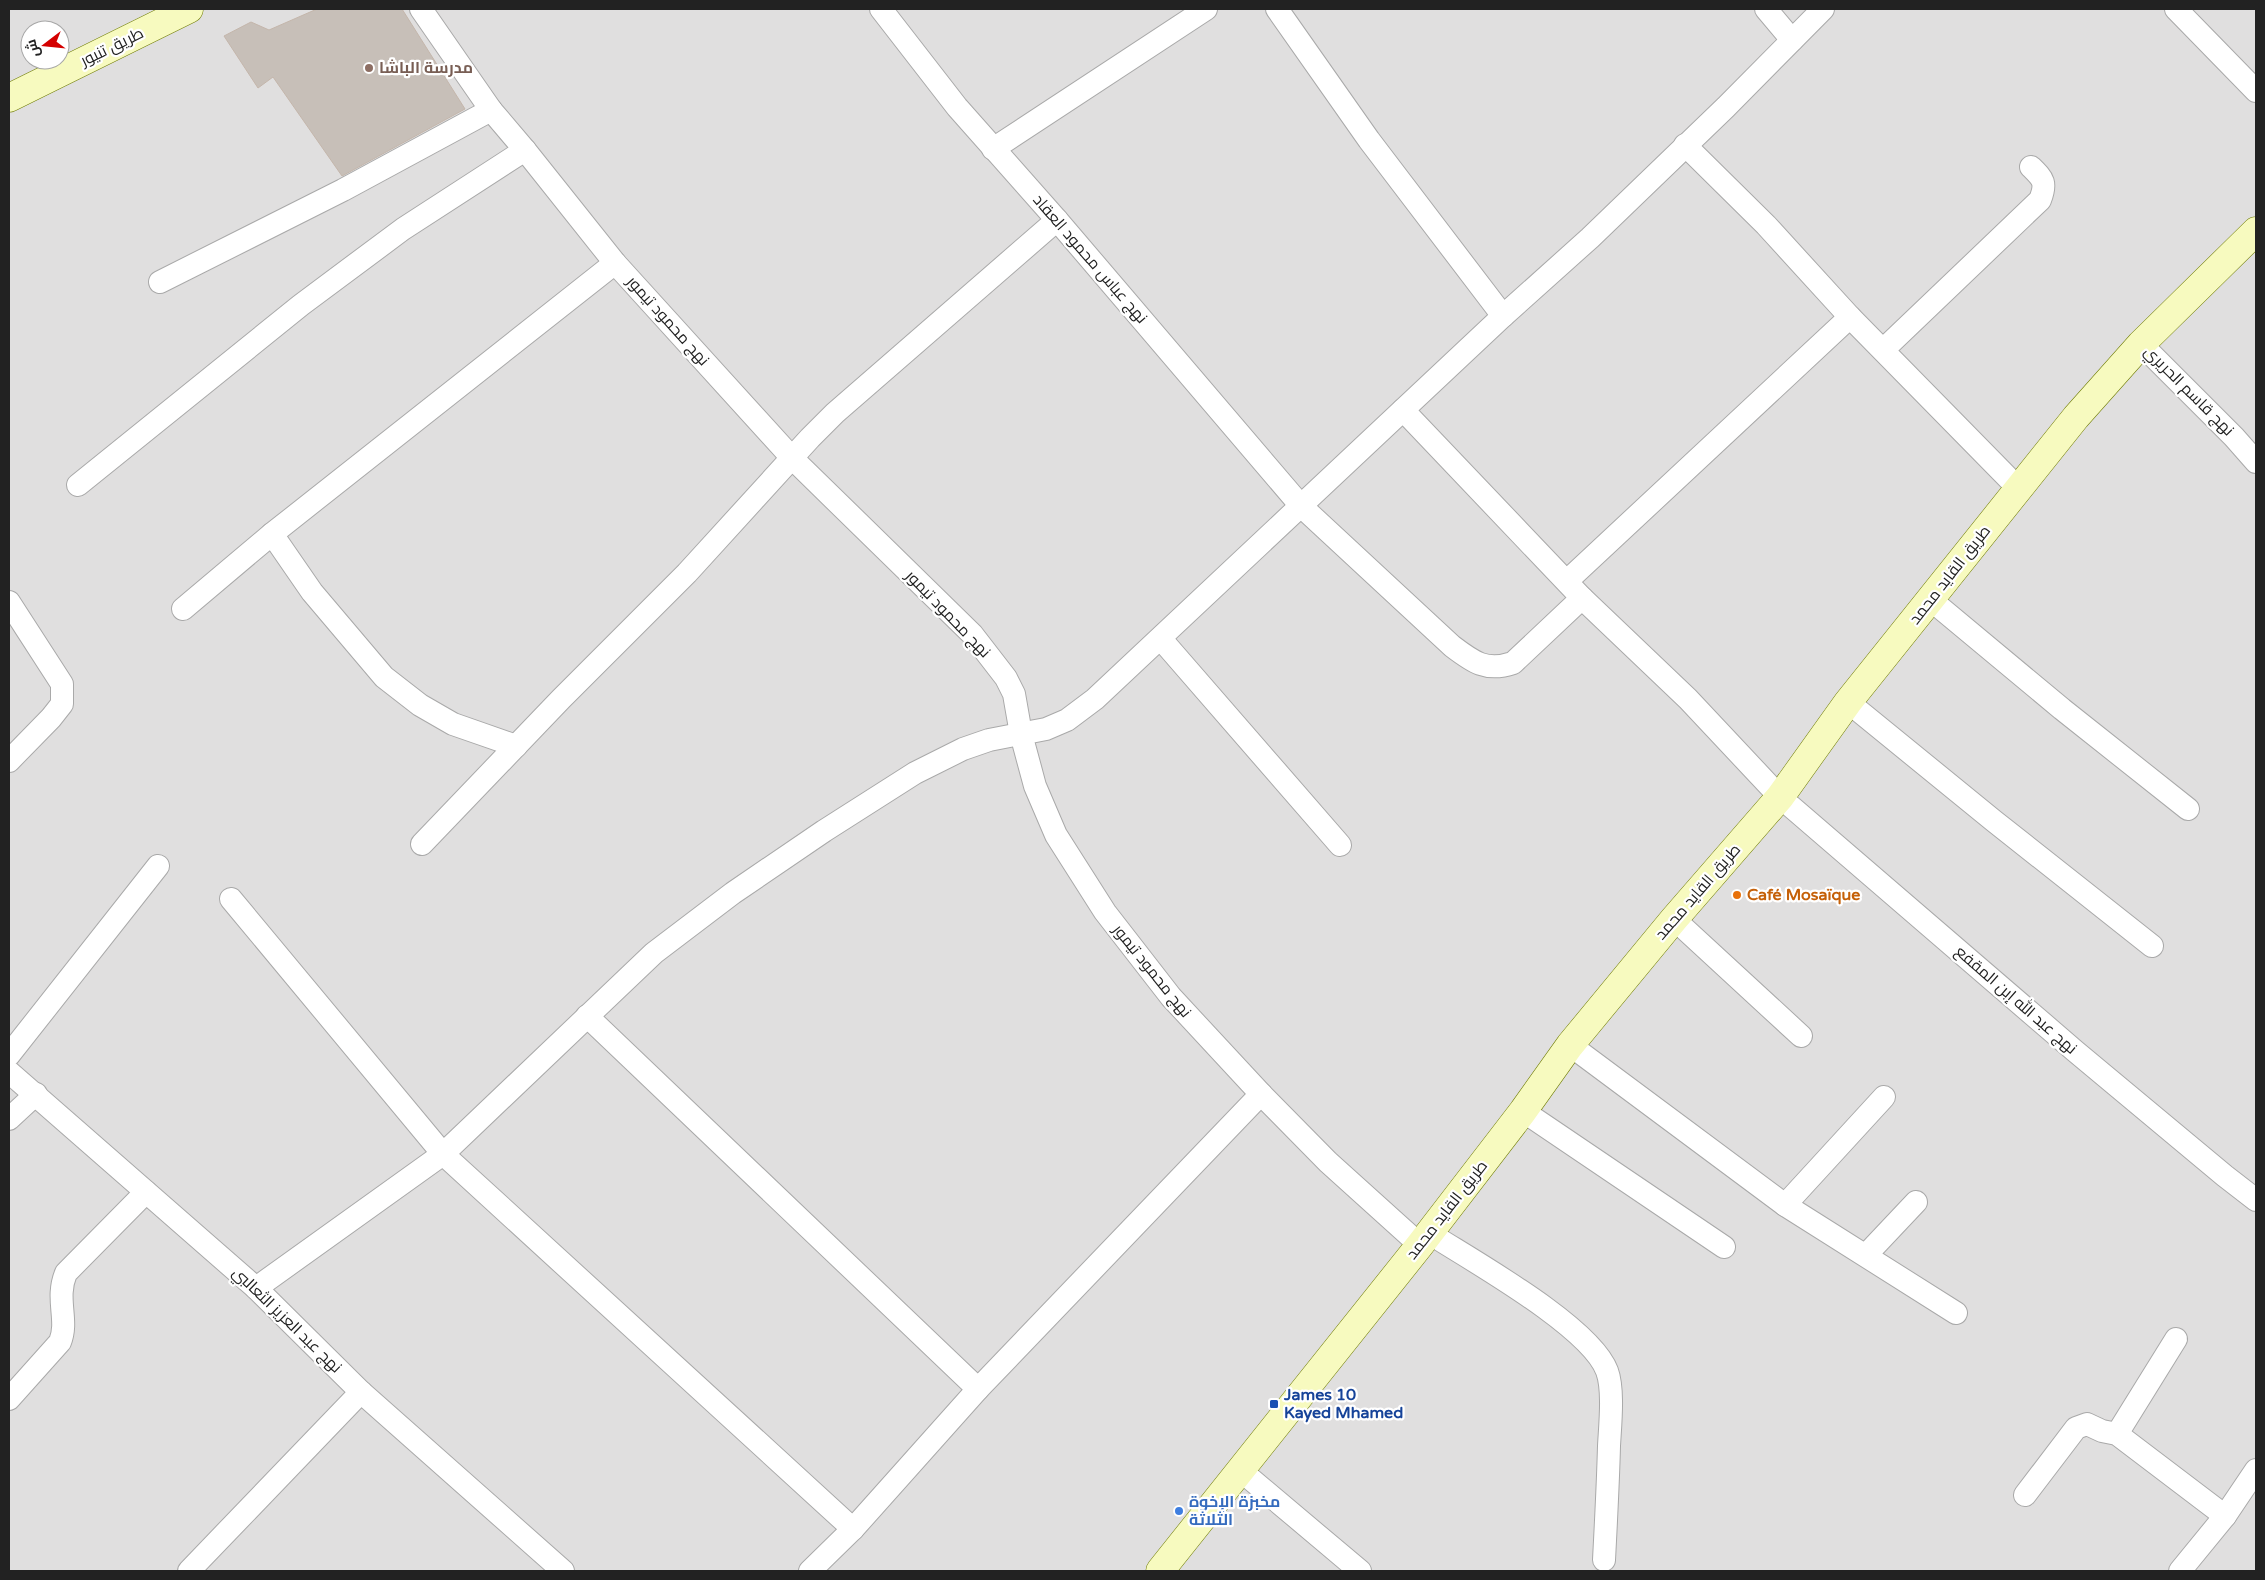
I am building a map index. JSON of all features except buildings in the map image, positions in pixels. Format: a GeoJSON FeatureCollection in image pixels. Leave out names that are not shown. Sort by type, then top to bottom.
{"type":"FeatureCollection","features":[{"type":"Feature","properties":{"kind":"main road","name":"طريق تنيور"},"geometry":{"type":"LineString","coordinates":[[9,98],[188,9]]}},
{"type":"Feature","properties":{"kind":"main road","name":"طريق القايد محمد"},"geometry":{"type":"LineString","coordinates":[[1160,1571],[1424,1239],[1523,1111],[1570,1045],[1674,919],[1780,797],[1848,702],[2076,417],[2141,344],[2256,231]]}},
{"type":"Feature","properties":{"kind":"street","name":"نهج محمود تيمور"},"geometry":{"type":"LineString","coordinates":[[421,9],[490,110],[525,150],[615,263],[793,458],[972,634],[1011,686],[1035,786],[1056,835],[1105,912],[1171,997],[1261,1094],[1328,1162],[1424,1239],[1544,1308],[1590,1344],[1607,1371],[1611,1406],[1604,1560]]}},
{"type":"Feature","properties":{"kind":"street","name":"نهج عباس محمود العقاد"},"geometry":{"type":"LineString","coordinates":[[882,9],[956,107],[1057,220],[1301,506],[1452,646],[1471,660],[1485,666],[1499,668],[1513,663],[1574,589],[1850,317]]}},
{"type":"Feature","properties":{"kind":"street"},"geometry":{"type":"LineString","coordinates":[[993,149],[1206,9]]}},
{"type":"Feature","properties":{"kind":"street"},"geometry":{"type":"LineString","coordinates":[[1277,9],[1369,140],[1503,316]]}},
{"type":"Feature","properties":{"kind":"street"},"geometry":{"type":"LineString","coordinates":[[1766,9],[1792,40]]}},
{"type":"Feature","properties":{"kind":"street"},"geometry":{"type":"LineString","coordinates":[[256,1288],[443,1154],[654,953],[732,893],[915,773],[963,749],[989,740],[1046,729],[1067,720],[1095,699],[1503,316],[1590,238],[1726,107],[1823,9]]}},
{"type":"Feature","properties":{"kind":"street"},"geometry":{"type":"LineString","coordinates":[[2176,9],[2256,91]]}},
{"type":"Feature","properties":{"kind":"street"},"geometry":{"type":"LineString","coordinates":[[160,282],[343,190],[490,110]]}},
{"type":"Feature","properties":{"kind":"street"},"geometry":{"type":"LineString","coordinates":[[1685,145],[1766,225],[1850,317],[2018,488]]}},
{"type":"Feature","properties":{"kind":"street"},"geometry":{"type":"LineString","coordinates":[[78,485],[301,305],[403,229],[525,150]]}},
{"type":"Feature","properties":{"kind":"street"},"geometry":{"type":"LineString","coordinates":[[1883,350],[2040,200],[2044,190],[2043,180],[2031,166]]}},
{"type":"Feature","properties":{"kind":"street"},"geometry":{"type":"LineString","coordinates":[[422,844],[687,573],[835,413],[1057,220]]}},
{"type":"Feature","properties":{"kind":"street"},"geometry":{"type":"LineString","coordinates":[[183,609],[272,534],[615,263]]}},
{"type":"Feature","properties":{"kind":"street","name":"نهج قاسم الحريري"},"geometry":{"type":"LineString","coordinates":[[2141,344],[2234,436],[2256,462]]}},
{"type":"Feature","properties":{"kind":"street","name":"نهج عبد الله إبن المقفع"},"geometry":{"type":"LineString","coordinates":[[1403,410],[1574,589],[1688,699],[1780,797],[2075,1051],[2256,1200]]}},
{"type":"Feature","properties":{"kind":"street"},"geometry":{"type":"LineString","coordinates":[[272,534],[312,592],[384,677],[420,705],[453,724],[516,746]]}},
{"type":"Feature","properties":{"kind":"street"},"geometry":{"type":"LineString","coordinates":[[1931,600],[2062,709],[2188,809]]}},
{"type":"Feature","properties":{"kind":"street"},"geometry":{"type":"LineString","coordinates":[[9,602],[62,684],[62,704],[9,761]]}},
{"type":"Feature","properties":{"kind":"street"},"geometry":{"type":"LineString","coordinates":[[1161,639],[1340,845]]}},
{"type":"Feature","properties":{"kind":"street"},"geometry":{"type":"LineString","coordinates":[[1848,702],[2152,946]]}},
{"type":"Feature","properties":{"kind":"street"},"geometry":{"type":"LineString","coordinates":[[9,1055],[158,866]]}},
{"type":"Feature","properties":{"kind":"street"},"geometry":{"type":"LineString","coordinates":[[231,900],[443,1154],[853,1529]]}},
{"type":"Feature","properties":{"kind":"street"},"geometry":{"type":"LineString","coordinates":[[1674,919],[1801,1036]]}},
{"type":"Feature","properties":{"kind":"street"},"geometry":{"type":"LineString","coordinates":[[587,1016],[978,1389]]}},
{"type":"Feature","properties":{"kind":"street"},"geometry":{"type":"LineString","coordinates":[[1570,1045],[1785,1205],[1956,1312]]}},
{"type":"Feature","properties":{"kind":"street","name":"نهج عبد العزيز الثعالبي"},"geometry":{"type":"LineString","coordinates":[[9,1072],[256,1288],[361,1392],[551,1567]]}},
{"type":"Feature","properties":{"kind":"street"},"geometry":{"type":"LineString","coordinates":[[9,1119],[36,1094]]}},
{"type":"Feature","properties":{"kind":"street"},"geometry":{"type":"LineString","coordinates":[[810,1571],[853,1529],[978,1389],[1261,1094]]}},
{"type":"Feature","properties":{"kind":"street"},"geometry":{"type":"LineString","coordinates":[[1785,1205],[1884,1097]]}},
{"type":"Feature","properties":{"kind":"street"},"geometry":{"type":"LineString","coordinates":[[1523,1111],[1724,1247]]}},
{"type":"Feature","properties":{"kind":"street"},"geometry":{"type":"LineString","coordinates":[[9,1399],[60,1342],[64,1332],[61,1288],[66,1273],[146,1192]]}},
{"type":"Feature","properties":{"kind":"street"},"geometry":{"type":"LineString","coordinates":[[1866,1254],[1916,1202]]}},
{"type":"Feature","properties":{"kind":"street"},"geometry":{"type":"LineString","coordinates":[[2118,1434],[2176,1339]]}},
{"type":"Feature","properties":{"kind":"street"},"geometry":{"type":"LineString","coordinates":[[189,1571],[361,1392]]}},
{"type":"Feature","properties":{"kind":"street"},"geometry":{"type":"LineString","coordinates":[[2025,1494],[2076,1428],[2088,1424],[2102,1431],[2118,1434],[2225,1516]]}},
{"type":"Feature","properties":{"kind":"street"},"geometry":{"type":"LineString","coordinates":[[1240,1470],[1360,1571]]}},
{"type":"Feature","properties":{"kind":"street"},"geometry":{"type":"LineString","coordinates":[[2180,1571],[2225,1516],[2256,1470]]}},
{"type":"Feature","properties":{"kind":"shaded area"},"geometry":{"type":"Polygon","coordinates":[[[9,9],[2256,9],[2256,1571],[9,1571],[9,9]]]}},
{"type":"Feature","properties":{"kind":"place","name":"مدرسة الباشا"},"geometry":{"type":"Point","coordinates":[369,68]}},
{"type":"Feature","properties":{"kind":"place","name":"Café Mosaïque"},"geometry":{"type":"Point","coordinates":[1737,895]}},
{"type":"Feature","properties":{"kind":"place","name":"James 10 Kayed Mhamed"},"geometry":{"type":"Point","coordinates":[1274,1404]}},
{"type":"Feature","properties":{"kind":"place","name":"مخبزة الإخوة الثلاثة"},"geometry":{"type":"Point","coordinates":[1179,1511]}}]}
